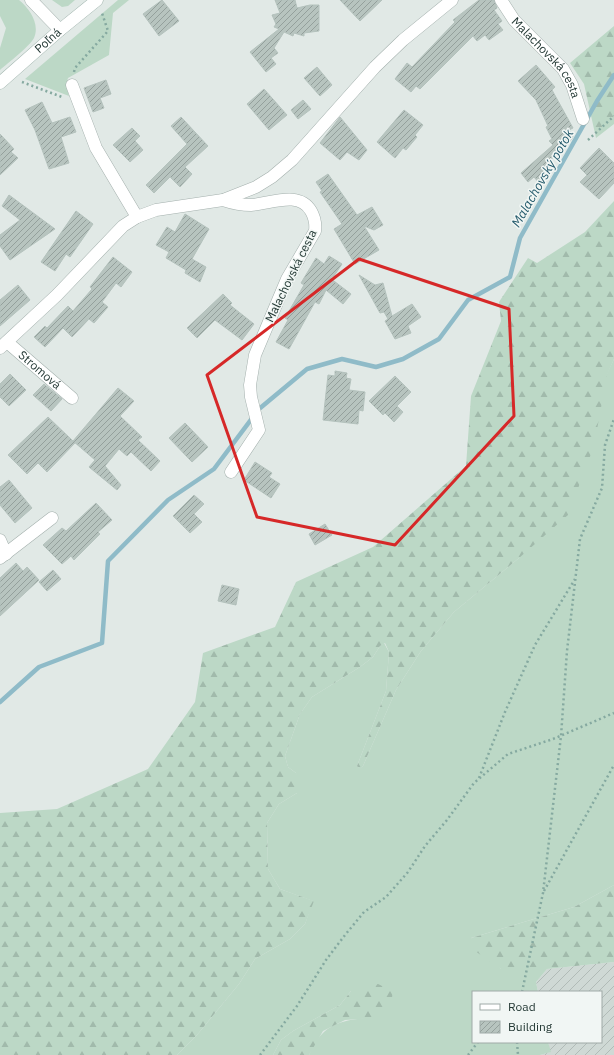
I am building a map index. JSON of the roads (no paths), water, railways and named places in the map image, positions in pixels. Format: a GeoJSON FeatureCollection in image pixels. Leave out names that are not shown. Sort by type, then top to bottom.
{"type":"FeatureCollection","features":[{"type":"Feature","properties":{"kind":"street"},"geometry":{"type":"LineString","coordinates":[[31,0],[60,30]]}},
{"type":"Feature","properties":{"kind":"street","name":"Malachovská cesta"},"geometry":{"type":"LineString","coordinates":[[4,345],[57,295],[123,226],[137,217],[156,210],[223,200],[256,187],[272,178],[292,160],[375,67],[403,40],[452,0]]}},
{"type":"Feature","properties":{"kind":"street","name":"Malachovská cesta"},"geometry":{"type":"LineString","coordinates":[[501,0],[514,20],[563,69],[572,85],[583,119]]}},
{"type":"Feature","properties":{"kind":"street","name":"Poľná"},"geometry":{"type":"LineString","coordinates":[[0,83],[60,30],[99,5]]}},
{"type":"Feature","properties":{"kind":"street"},"geometry":{"type":"LineString","coordinates":[[72,85],[96,148],[137,217]]}},
{"type":"Feature","properties":{"kind":"street","name":"Malachovská cesta"},"geometry":{"type":"LineString","coordinates":[[223,200],[236,204],[250,205],[294,199],[302,201],[309,207],[316,224],[315,231],[287,279],[255,355],[250,385],[259,430],[231,472]]}},
{"type":"Feature","properties":{"kind":"street","name":"Stromová"},"geometry":{"type":"LineString","coordinates":[[4,345],[72,398]]}},
{"type":"Feature","properties":{"kind":"street"},"geometry":{"type":"LineString","coordinates":[[0,540],[3,556],[52,518]]}},
{"type":"Feature","properties":{"kind":"waterway","name":"Malachovský potok"},"geometry":{"type":"LineString","coordinates":[[0,702],[39,667],[102,643],[108,561],[168,500],[214,469],[259,409],[307,369],[342,359],[376,367],[403,359],[439,339],[468,300],[510,277],[520,238],[597,101],[614,75]]}}]}
